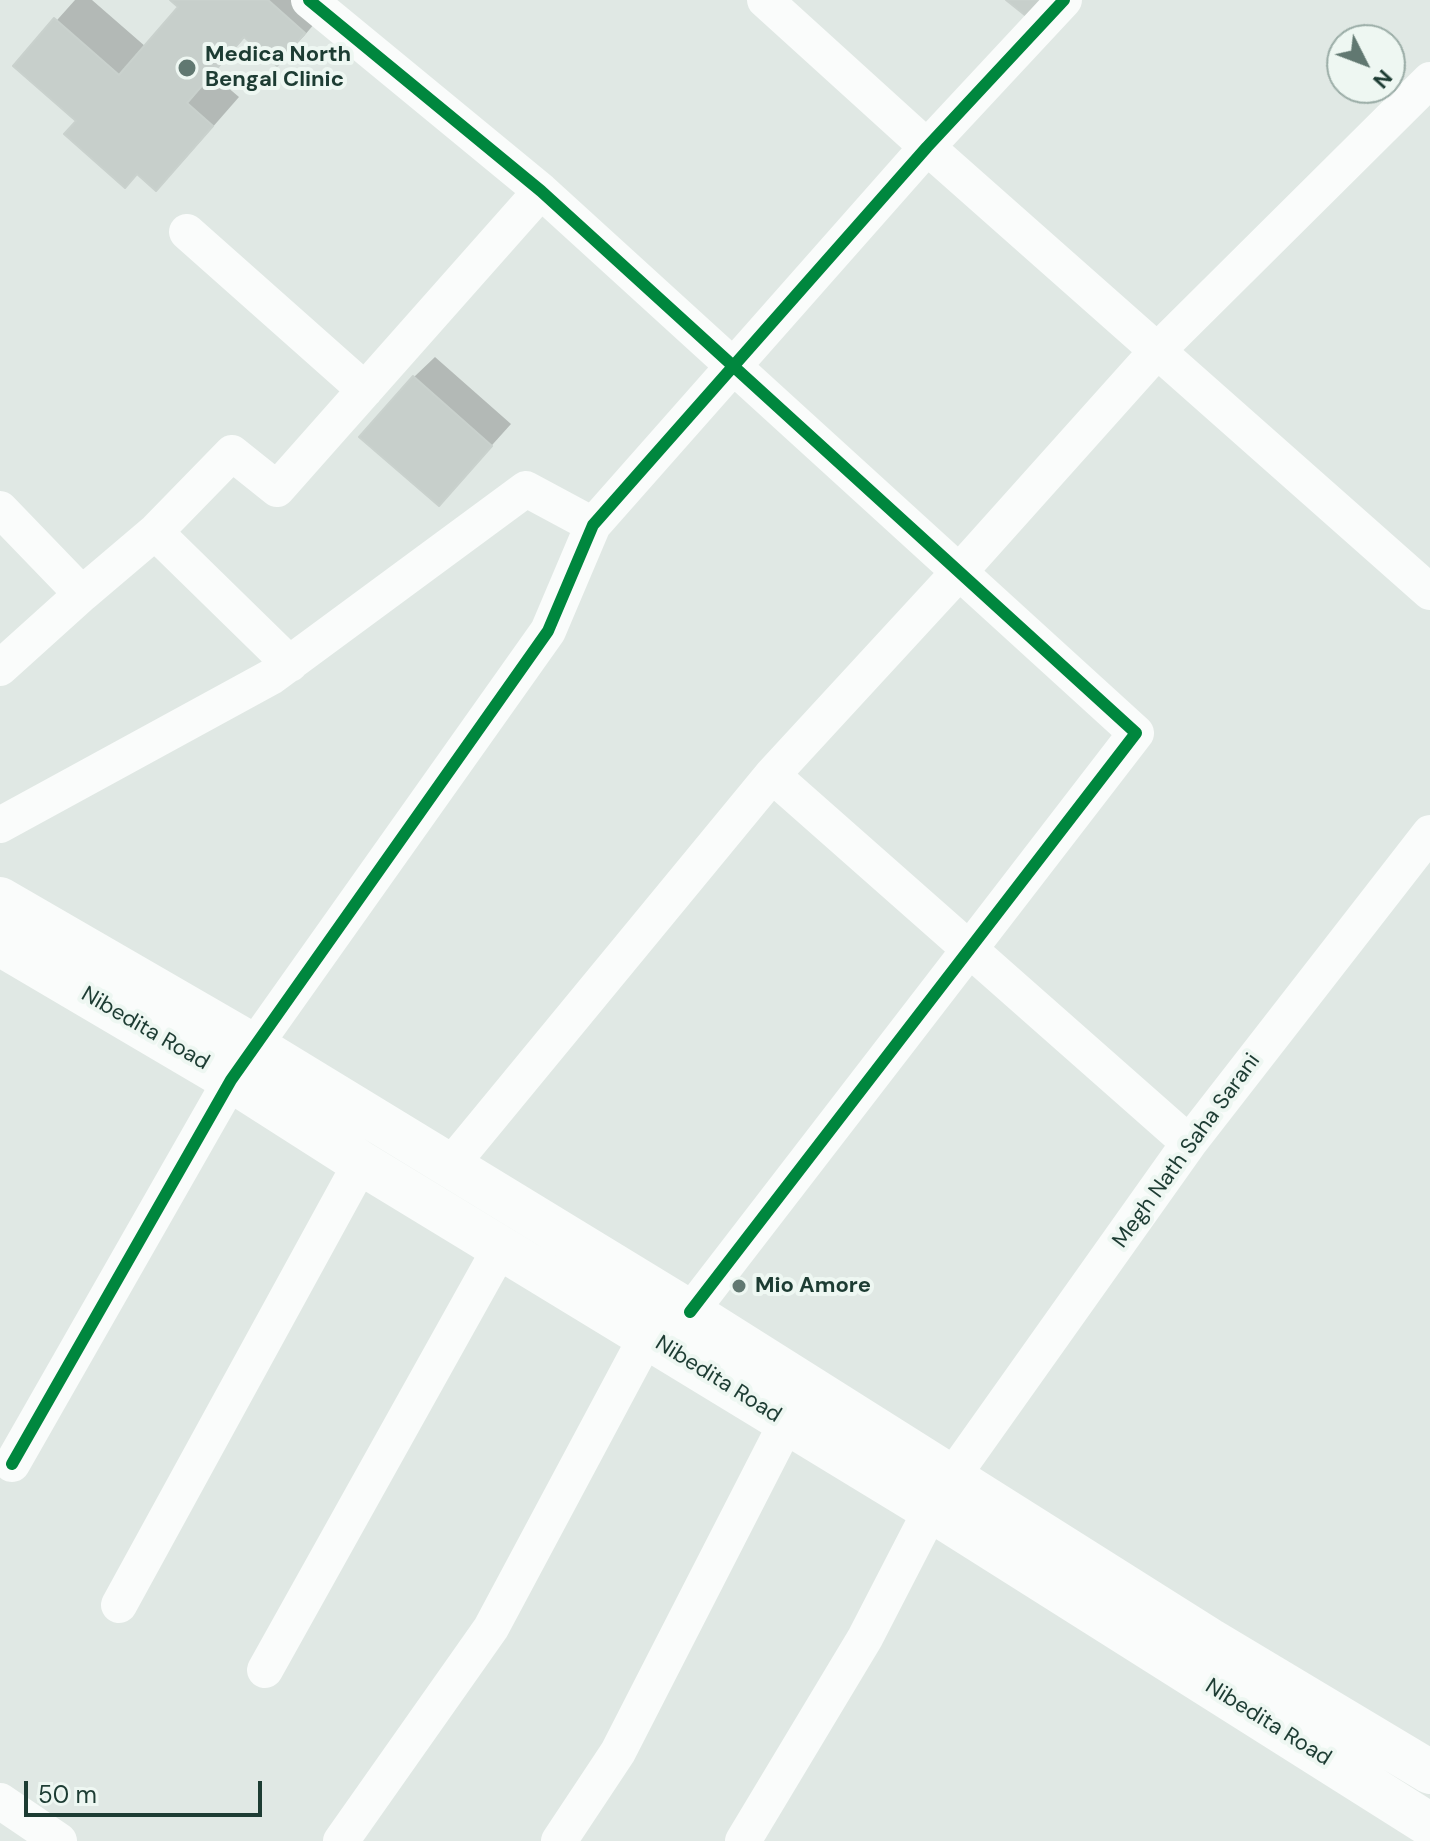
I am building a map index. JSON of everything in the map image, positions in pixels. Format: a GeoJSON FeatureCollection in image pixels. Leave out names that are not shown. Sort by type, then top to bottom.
{"type":"FeatureCollection","features":[{"type":"Feature","properties":{"kind":"street"},"geometry":{"type":"LineString","coordinates":[[309,0],[541,191],[1136,733],[690,1312]]}},
{"type":"Feature","properties":{"kind":"street"},"geometry":{"type":"LineString","coordinates":[[765,0],[1430,592]]}},
{"type":"Feature","properties":{"kind":"street"},"geometry":{"type":"LineString","coordinates":[[12,1464],[243,1063],[548,631],[593,525],[927,147],[1064,0]]}},
{"type":"Feature","properties":{"kind":"street"},"geometry":{"type":"LineString","coordinates":[[450,1166],[772,775],[1157,351],[1430,80]]}},
{"type":"Feature","properties":{"kind":"street"},"geometry":{"type":"LineString","coordinates":[[0,668],[155,532],[232,453],[277,489],[541,191]]}},
{"type":"Feature","properties":{"kind":"street"},"geometry":{"type":"LineString","coordinates":[[187,232],[365,390]]}},
{"type":"Feature","properties":{"kind":"street"},"geometry":{"type":"LineString","coordinates":[[0,825],[290,664],[526,489],[593,525]]}},
{"type":"Feature","properties":{"kind":"street"},"geometry":{"type":"LineString","coordinates":[[0,509],[82,594]]}},
{"type":"Feature","properties":{"kind":"street"},"geometry":{"type":"LineString","coordinates":[[155,532],[290,664]]}},
{"type":"Feature","properties":{"kind":"street"},"geometry":{"type":"LineString","coordinates":[[772,775],[1189,1143]]}},
{"type":"Feature","properties":{"kind":"street","name":"Megh Nath Saha Sarani"},"geometry":{"type":"LineString","coordinates":[[743,1841],[865,1638],[942,1493],[1189,1143],[1430,833]]}},
{"type":"Feature","properties":{"kind":"street","name":"Nibedita Road"},"geometry":{"type":"LineString","coordinates":[[0,899],[243,1063],[361,1163],[647,1336],[798,1405],[942,1493],[1210,1640],[1430,1772]]}},
{"type":"Feature","properties":{"kind":"street","name":"Nibedita Road"},"geometry":{"type":"LineString","coordinates":[[0,944],[450,1166],[690,1312],[798,1405]]}},
{"type":"Feature","properties":{"kind":"street"},"geometry":{"type":"LineString","coordinates":[[119,1605],[361,1163]]}},
{"type":"Feature","properties":{"kind":"street"},"geometry":{"type":"LineString","coordinates":[[265,1670],[501,1247]]}},
{"type":"Feature","properties":{"kind":"street"},"geometry":{"type":"LineString","coordinates":[[341,1841],[491,1628],[647,1336]]}},
{"type":"Feature","properties":{"kind":"street"},"geometry":{"type":"LineString","coordinates":[[559,1841],[618,1752],[798,1405]]}},
{"type":"Feature","properties":{"kind":"street","name":"Nibedita Road"},"geometry":{"type":"LineString","coordinates":[[942,1493],[1430,1825]]}},
{"type":"Feature","properties":{"kind":"street"},"geometry":{"type":"LineString","coordinates":[[9,1819],[59,1841]]}},
{"type":"Feature","properties":{"kind":"building"},"geometry":{"type":"Polygon","coordinates":[[[170,0],[268,0],[305,33],[277,66],[244,37],[187,103],[213,126],[156,191],[137,174],[125,188],[64,134],[76,121],[13,66],[54,18],[119,75],[178,7],[170,0]]]}},
{"type":"Feature","properties":{"kind":"building"},"geometry":{"type":"Polygon","coordinates":[[[1006,0],[1040,0],[1026,16],[1006,0]]]}},
{"type":"Feature","properties":{"kind":"building"},"geometry":{"type":"Polygon","coordinates":[[[413,376],[492,446],[439,506],[359,437],[413,376]]]}},
{"type":"Feature","properties":{"kind":"cycle path"},"geometry":{"type":"LineString","coordinates":[[309,0],[541,191],[1136,733],[690,1312]]}},
{"type":"Feature","properties":{"kind":"cycle path"},"geometry":{"type":"LineString","coordinates":[[12,1464],[231,1080],[548,631],[593,525],[927,147],[1064,0]]}},
{"type":"Feature","properties":{"kind":"place","name":"Medica North Bengal Clinic"},"geometry":{"type":"Point","coordinates":[187,68]}},
{"type":"Feature","properties":{"kind":"place","name":"Mio Amore"},"geometry":{"type":"Point","coordinates":[739,1286]}}]}
